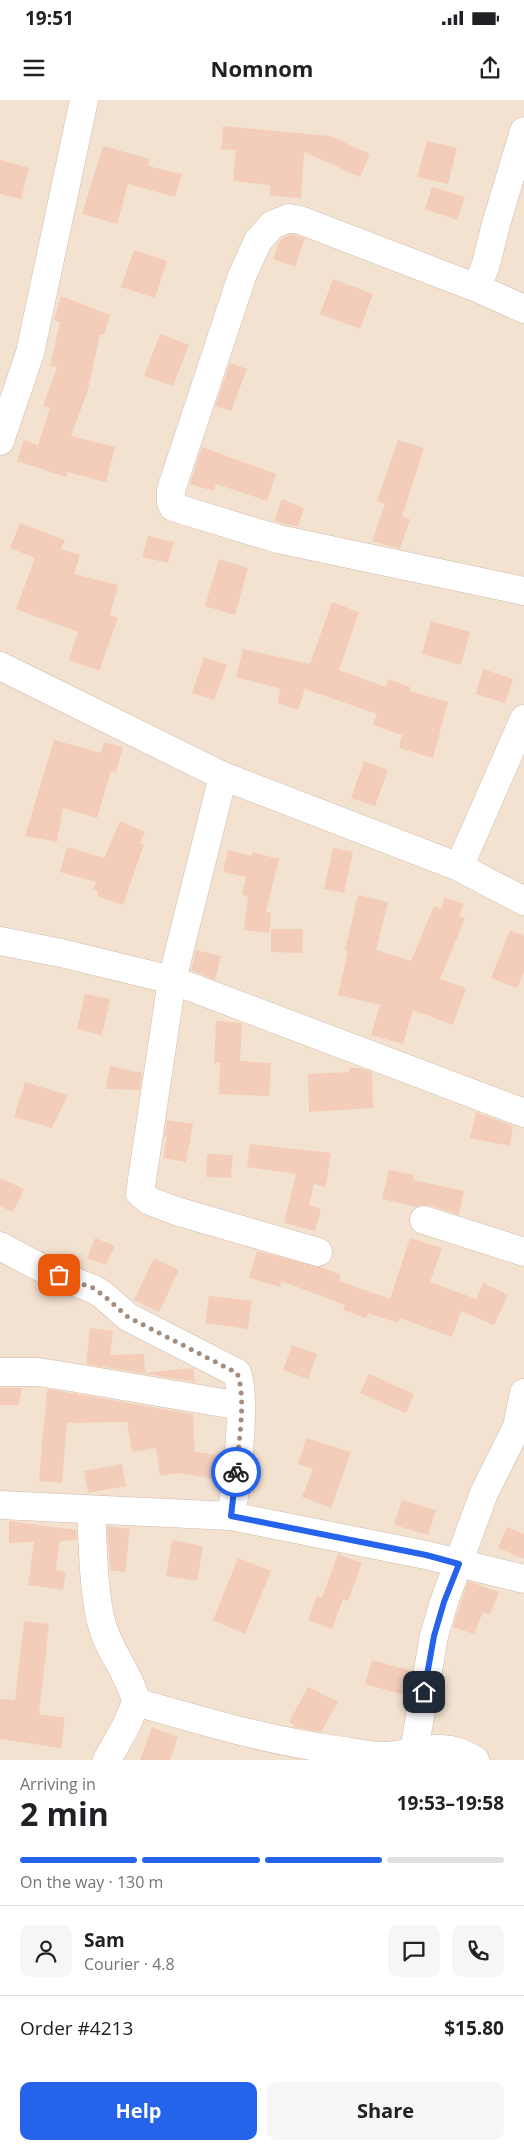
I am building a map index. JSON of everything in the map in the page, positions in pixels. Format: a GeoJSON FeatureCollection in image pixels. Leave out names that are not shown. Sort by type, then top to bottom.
{"type":"FeatureCollection","features":[{"type":"Feature","properties":{"kind":"street"},"geometry":{"type":"LineString","coordinates":[[0,441],[30,353],[84,100]]}},
{"type":"Feature","properties":{"kind":"street"},"geometry":{"type":"LineString","coordinates":[[477,288],[486,264],[524,132]]}},
{"type":"Feature","properties":{"kind":"street"},"geometry":{"type":"LineString","coordinates":[[524,309],[477,288],[300,220],[290,218],[272,225],[258,241],[242,276],[171,490],[173,507],[278,539],[524,591]]}},
{"type":"Feature","properties":{"kind":"street"},"geometry":{"type":"LineString","coordinates":[[0,666],[223,776],[459,867],[524,901]]}},
{"type":"Feature","properties":{"kind":"street"},"geometry":{"type":"LineString","coordinates":[[459,867],[524,719]]}},
{"type":"Feature","properties":{"kind":"street"},"geometry":{"type":"LineString","coordinates":[[223,776],[172,980],[140,1194],[150,1201],[176,1211],[318,1252]]}},
{"type":"Feature","properties":{"kind":"street"},"geometry":{"type":"LineString","coordinates":[[0,941],[61,953],[172,980],[524,1113]]}},
{"type":"Feature","properties":{"kind":"street"},"geometry":{"type":"LineString","coordinates":[[424,1220],[524,1252]]}},
{"type":"Feature","properties":{"kind":"street"},"geometry":{"type":"LineString","coordinates":[[0,1246],[45,1270],[93,1288],[128,1317],[237,1373],[241,1406],[231,1516]]}},
{"type":"Feature","properties":{"kind":"street"},"geometry":{"type":"LineString","coordinates":[[0,1372],[38,1372],[241,1406]]}},
{"type":"Feature","properties":{"kind":"street"},"geometry":{"type":"LineString","coordinates":[[414,1752],[434,1636],[444,1602],[484,1493],[517,1427],[524,1393]]}},
{"type":"Feature","properties":{"kind":"street"},"geometry":{"type":"LineString","coordinates":[[0,1505],[231,1516],[426,1555],[524,1578]]}},
{"type":"Feature","properties":{"kind":"street"},"geometry":{"type":"LineString","coordinates":[[91,1510],[101,1622],[108,1642],[133,1687],[136,1702],[127,1724],[107,1760]]}},
{"type":"Feature","properties":{"kind":"street"},"geometry":{"type":"LineString","coordinates":[[136,1702],[236,1730],[320,1748],[382,1756],[442,1747],[458,1751],[475,1760]]}},
{"type":"Feature","properties":{"kind":"shaded area"},"geometry":{"type":"Polygon","coordinates":[[[0,100],[524,100],[524,1760],[0,1760],[0,100]]]}},
{"type":"Feature","properties":{"kind":"building"},"geometry":{"type":"Polygon","coordinates":[[[223,126],[330,136],[370,154],[360,177],[304,152],[301,198],[270,196],[270,185],[233,181],[236,150],[221,149],[223,126]]]}},
{"type":"Feature","properties":{"kind":"building"},"geometry":{"type":"Polygon","coordinates":[[[427,141],[457,148],[448,184],[417,177],[427,141]]]}},
{"type":"Feature","properties":{"kind":"building"},"geometry":{"type":"Polygon","coordinates":[[[103,146],[150,159],[148,166],[182,174],[175,197],[128,184],[117,224],[82,214],[103,146]]]}},
{"type":"Feature","properties":{"kind":"building"},"geometry":{"type":"Polygon","coordinates":[[[0,160],[29,168],[21,199],[0,194],[0,160]]]}},
{"type":"Feature","properties":{"kind":"building"},"geometry":{"type":"Polygon","coordinates":[[[432,187],[465,197],[457,220],[425,209],[432,187]]]}},
{"type":"Feature","properties":{"kind":"building"},"geometry":{"type":"Polygon","coordinates":[[[291,234],[305,238],[295,267],[273,259],[280,240],[291,234]]]}},
{"type":"Feature","properties":{"kind":"building"},"geometry":{"type":"Polygon","coordinates":[[[134,250],[167,261],[155,298],[121,287],[134,250]]]}},
{"type":"Feature","properties":{"kind":"building"},"geometry":{"type":"Polygon","coordinates":[[[333,279],[373,294],[360,329],[320,314],[333,279]]]}},
{"type":"Feature","properties":{"kind":"building"},"geometry":{"type":"Polygon","coordinates":[[[61,296],[110,315],[104,335],[100,334],[88,390],[71,436],[115,447],[106,482],[67,472],[66,477],[17,461],[24,440],[38,445],[50,408],[43,406],[57,367],[50,366],[60,322],[54,320],[61,296]]]}},
{"type":"Feature","properties":{"kind":"building"},"geometry":{"type":"Polygon","coordinates":[[[160,334],[189,345],[173,386],[144,376],[160,334]]]}},
{"type":"Feature","properties":{"kind":"building"},"geometry":{"type":"Polygon","coordinates":[[[230,363],[247,369],[231,411],[215,406],[230,363]]]}},
{"type":"Feature","properties":{"kind":"building"},"geometry":{"type":"Polygon","coordinates":[[[398,440],[424,448],[402,517],[410,519],[400,549],[372,541],[385,504],[377,501],[398,440]]]}},
{"type":"Feature","properties":{"kind":"building"},"geometry":{"type":"Polygon","coordinates":[[[202,447],[276,474],[267,501],[216,484],[214,491],[190,484],[202,447]]]}},
{"type":"Feature","properties":{"kind":"building"},"geometry":{"type":"Polygon","coordinates":[[[282,499],[304,508],[298,527],[274,521],[282,499]]]}},
{"type":"Feature","properties":{"kind":"building"},"geometry":{"type":"Polygon","coordinates":[[[20,523],[65,540],[61,549],[80,555],[74,574],[118,585],[110,615],[118,618],[99,671],[69,660],[78,632],[16,609],[35,558],[10,548],[20,523]]]}},
{"type":"Feature","properties":{"kind":"building"},"geometry":{"type":"Polygon","coordinates":[[[148,536],[174,542],[168,563],[142,557],[148,536]]]}},
{"type":"Feature","properties":{"kind":"building"},"geometry":{"type":"Polygon","coordinates":[[[219,559],[248,568],[235,615],[205,606],[219,559]]]}},
{"type":"Feature","properties":{"kind":"building"},"geometry":{"type":"Polygon","coordinates":[[[332,602],[359,612],[339,670],[386,687],[388,679],[410,687],[409,691],[448,702],[433,758],[399,748],[402,735],[373,725],[377,714],[305,689],[298,710],[277,703],[281,689],[236,677],[243,649],[310,664],[332,602]]]}},
{"type":"Feature","properties":{"kind":"building"},"geometry":{"type":"Polygon","coordinates":[[[431,621],[470,632],[461,665],[422,654],[431,621]]]}},
{"type":"Feature","properties":{"kind":"building"},"geometry":{"type":"Polygon","coordinates":[[[204,657],[227,665],[214,700],[192,693],[204,657]]]}},
{"type":"Feature","properties":{"kind":"building"},"geometry":{"type":"Polygon","coordinates":[[[483,669],[513,679],[505,703],[476,694],[483,669]]]}},
{"type":"Feature","properties":{"kind":"building"},"geometry":{"type":"Polygon","coordinates":[[[54,740],[101,753],[104,742],[123,747],[116,772],[111,771],[97,818],[63,808],[57,842],[25,836],[54,740]]]}},
{"type":"Feature","properties":{"kind":"building"},"geometry":{"type":"Polygon","coordinates":[[[364,761],[388,770],[375,806],[351,798],[364,761]]]}},
{"type":"Feature","properties":{"kind":"building"},"geometry":{"type":"Polygon","coordinates":[[[120,821],[145,832],[140,843],[144,844],[123,905],[97,896],[98,891],[93,889],[96,882],[60,872],[67,847],[104,858],[120,821]]]}},
{"type":"Feature","properties":{"kind":"building"},"geometry":{"type":"Polygon","coordinates":[[[333,848],[353,852],[344,893],[324,889],[333,848]]]}},
{"type":"Feature","properties":{"kind":"building"},"geometry":{"type":"Polygon","coordinates":[[[228,850],[252,856],[252,852],[279,859],[266,912],[271,912],[269,933],[244,930],[248,896],[242,895],[246,877],[223,872],[228,850]]]}},
{"type":"Feature","properties":{"kind":"building"},"geometry":{"type":"Polygon","coordinates":[[[358,895],[388,902],[376,950],[411,961],[434,906],[441,909],[445,897],[464,904],[459,916],[465,918],[440,979],[466,988],[453,1025],[413,1010],[403,1044],[371,1035],[380,1005],[338,995],[348,951],[345,950],[358,895]]]}},
{"type":"Feature","properties":{"kind":"building"},"geometry":{"type":"Polygon","coordinates":[[[271,929],[303,929],[302,953],[271,952],[271,929]]]}},
{"type":"Feature","properties":{"kind":"building"},"geometry":{"type":"Polygon","coordinates":[[[510,930],[524,936],[524,972],[517,988],[491,978],[510,930]]]}},
{"type":"Feature","properties":{"kind":"building"},"geometry":{"type":"Polygon","coordinates":[[[196,950],[221,956],[215,980],[191,970],[196,950]]]}},
{"type":"Feature","properties":{"kind":"building"},"geometry":{"type":"Polygon","coordinates":[[[85,994],[110,999],[102,1035],[77,1029],[85,994]]]}},
{"type":"Feature","properties":{"kind":"building"},"geometry":{"type":"Polygon","coordinates":[[[216,1021],[242,1023],[240,1061],[271,1063],[269,1096],[219,1094],[220,1063],[214,1063],[216,1021]]]}},
{"type":"Feature","properties":{"kind":"building"},"geometry":{"type":"Polygon","coordinates":[[[110,1066],[142,1073],[140,1090],[106,1089],[110,1066]]]}},
{"type":"Feature","properties":{"kind":"building"},"geometry":{"type":"Polygon","coordinates":[[[349,1068],[359,1068],[372,1072],[373,1108],[309,1112],[308,1074],[349,1072],[349,1068]]]}},
{"type":"Feature","properties":{"kind":"building"},"geometry":{"type":"Polygon","coordinates":[[[25,1082],[68,1095],[52,1128],[14,1117],[25,1082]]]}},
{"type":"Feature","properties":{"kind":"building"},"geometry":{"type":"Polygon","coordinates":[[[476,1112],[513,1126],[510,1146],[470,1138],[476,1112]]]}},
{"type":"Feature","properties":{"kind":"building"},"geometry":{"type":"Polygon","coordinates":[[[167,1120],[193,1124],[186,1162],[163,1158],[167,1137],[164,1137],[167,1120]]]}},
{"type":"Feature","properties":{"kind":"building"},"geometry":{"type":"Polygon","coordinates":[[[250,1144],[331,1153],[326,1187],[314,1184],[309,1205],[321,1209],[315,1231],[284,1223],[296,1174],[247,1167],[250,1144]]]}},
{"type":"Feature","properties":{"kind":"building"},"geometry":{"type":"Polygon","coordinates":[[[207,1154],[233,1155],[231,1178],[206,1177],[207,1154]]]}},
{"type":"Feature","properties":{"kind":"building"},"geometry":{"type":"Polygon","coordinates":[[[389,1170],[414,1175],[413,1180],[464,1191],[459,1215],[429,1205],[417,1207],[382,1199],[389,1170]]]}},
{"type":"Feature","properties":{"kind":"building"},"geometry":{"type":"Polygon","coordinates":[[[0,1178],[24,1189],[13,1212],[0,1206],[0,1178]]]}},
{"type":"Feature","properties":{"kind":"building"},"geometry":{"type":"Polygon","coordinates":[[[95,1238],[115,1246],[106,1265],[87,1258],[95,1238]]]}},
{"type":"Feature","properties":{"kind":"building"},"geometry":{"type":"Polygon","coordinates":[[[410,1238],[442,1248],[430,1282],[476,1299],[483,1283],[508,1295],[494,1325],[461,1311],[452,1337],[400,1318],[398,1323],[368,1313],[366,1318],[343,1310],[345,1305],[281,1281],[280,1287],[249,1278],[257,1251],[320,1267],[341,1275],[339,1281],[390,1299],[410,1238]]]}},
{"type":"Feature","properties":{"kind":"building"},"geometry":{"type":"Polygon","coordinates":[[[154,1258],[179,1270],[159,1312],[134,1300],[154,1258]]]}},
{"type":"Feature","properties":{"kind":"building"},"geometry":{"type":"Polygon","coordinates":[[[209,1296],[252,1301],[248,1329],[205,1323],[209,1296]]]}},
{"type":"Feature","properties":{"kind":"building"},"geometry":{"type":"Polygon","coordinates":[[[90,1328],[113,1331],[110,1355],[144,1354],[145,1373],[193,1368],[195,1382],[86,1364],[90,1328]]]}},
{"type":"Feature","properties":{"kind":"building"},"geometry":{"type":"Polygon","coordinates":[[[292,1345],[317,1354],[308,1379],[283,1370],[292,1345]]]}},
{"type":"Feature","properties":{"kind":"building"},"geometry":{"type":"Polygon","coordinates":[[[369,1374],[414,1394],[406,1413],[360,1393],[369,1374]]]}},
{"type":"Feature","properties":{"kind":"building"},"geometry":{"type":"Polygon","coordinates":[[[0,1388],[22,1388],[19,1405],[0,1405],[0,1388]]]}},
{"type":"Feature","properties":{"kind":"building"},"geometry":{"type":"Polygon","coordinates":[[[47,1389],[193,1414],[195,1452],[223,1456],[220,1480],[179,1473],[160,1476],[156,1448],[132,1452],[127,1422],[67,1423],[62,1483],[39,1481],[47,1389]]]}},
{"type":"Feature","properties":{"kind":"building"},"geometry":{"type":"Polygon","coordinates":[[[306,1438],[351,1452],[331,1508],[302,1497],[313,1469],[298,1464],[306,1438]]]}},
{"type":"Feature","properties":{"kind":"building"},"geometry":{"type":"Polygon","coordinates":[[[122,1464],[126,1486],[88,1493],[84,1471],[122,1464]]]}},
{"type":"Feature","properties":{"kind":"building"},"geometry":{"type":"Polygon","coordinates":[[[402,1500],[436,1510],[428,1535],[394,1525],[402,1500]]]}},
{"type":"Feature","properties":{"kind":"building"},"geometry":{"type":"Polygon","coordinates":[[[9,1521],[76,1530],[77,1540],[60,1541],[56,1570],[66,1572],[63,1590],[28,1585],[34,1542],[9,1543],[9,1521]]]}},
{"type":"Feature","properties":{"kind":"building"},"geometry":{"type":"Polygon","coordinates":[[[107,1526],[130,1529],[125,1572],[110,1570],[107,1526]]]}},
{"type":"Feature","properties":{"kind":"building"},"geometry":{"type":"Polygon","coordinates":[[[507,1527],[524,1534],[524,1559],[498,1548],[507,1527]]]}},
{"type":"Feature","properties":{"kind":"building"},"geometry":{"type":"Polygon","coordinates":[[[172,1540],[203,1546],[197,1581],[166,1576],[172,1540]]]}},
{"type":"Feature","properties":{"kind":"building"},"geometry":{"type":"Polygon","coordinates":[[[338,1554],[362,1563],[348,1601],[343,1599],[332,1629],[308,1620],[317,1596],[322,1598],[338,1554]]]}},
{"type":"Feature","properties":{"kind":"building"},"geometry":{"type":"Polygon","coordinates":[[[238,1558],[271,1571],[245,1634],[213,1620],[238,1558]]]}},
{"type":"Feature","properties":{"kind":"building"},"geometry":{"type":"Polygon","coordinates":[[[468,1581],[499,1592],[490,1615],[483,1612],[474,1634],[453,1627],[468,1581]]]}},
{"type":"Feature","properties":{"kind":"building"},"geometry":{"type":"Polygon","coordinates":[[[24,1621],[49,1624],[39,1714],[65,1718],[61,1748],[0,1739],[0,1699],[15,1700],[24,1621]]]}},
{"type":"Feature","properties":{"kind":"building"},"geometry":{"type":"Polygon","coordinates":[[[372,1660],[412,1671],[408,1696],[365,1684],[372,1660]]]}},
{"type":"Feature","properties":{"kind":"building"},"geometry":{"type":"Polygon","coordinates":[[[308,1687],[338,1702],[321,1732],[293,1727],[294,1725],[289,1722],[308,1687]]]}},
{"type":"Feature","properties":{"kind":"building"},"geometry":{"type":"Polygon","coordinates":[[[152,1727],[178,1737],[170,1760],[140,1760],[152,1727]]]}},
{"type":"Feature","properties":{"kind":"way so far"},"geometry":{"type":"LineString","coordinates":[[59,1275],[93,1288],[118,1310],[136,1322],[237,1373],[241,1406],[236,1472]]}},
{"type":"Feature","properties":{"kind":"route"},"geometry":{"type":"LineString","coordinates":[[236,1472],[231,1516],[426,1555],[459,1564],[444,1602],[434,1636],[424,1692]]}}]}
